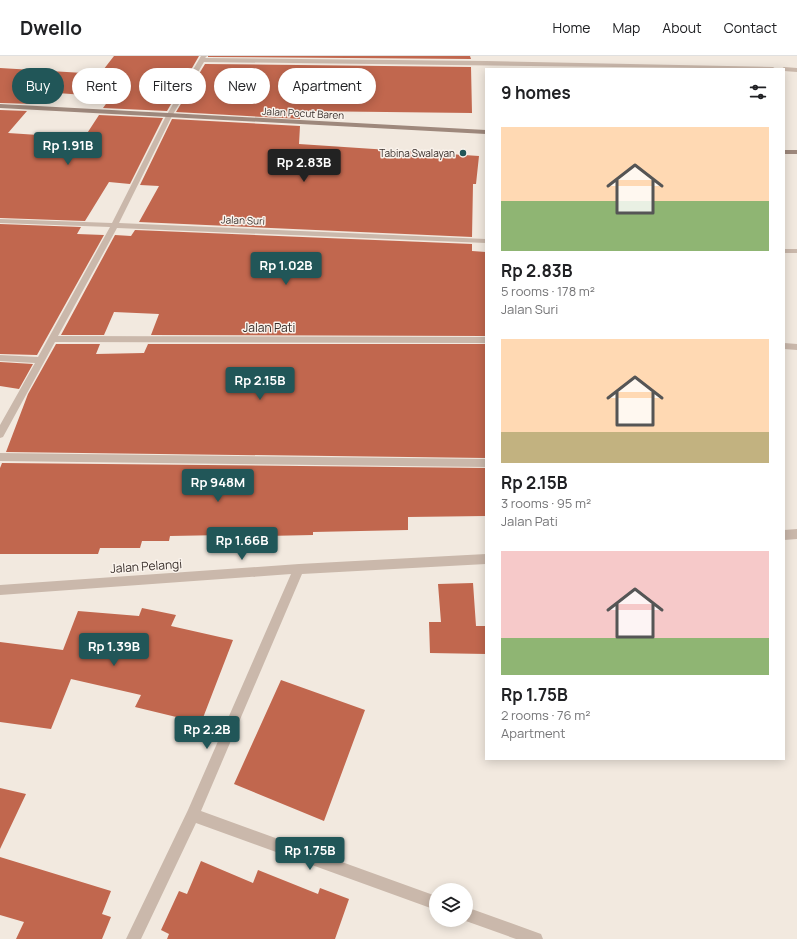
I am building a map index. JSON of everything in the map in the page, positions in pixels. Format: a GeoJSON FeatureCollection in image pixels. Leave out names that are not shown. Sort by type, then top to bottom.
{"type":"FeatureCollection","features":[{"type":"Feature","properties":{"kind":"main road","name":"Jalan Pocut Baren"},"geometry":{"type":"LineString","coordinates":[[0,106],[485,132]]}},
{"type":"Feature","properties":{"kind":"main road"},"geometry":{"type":"LineString","coordinates":[[785,152],[797,152]]}},
{"type":"Feature","properties":{"kind":"street"},"geometry":{"type":"LineString","coordinates":[[485,56],[487,66]]}},
{"type":"Feature","properties":{"kind":"street"},"geometry":{"type":"LineString","coordinates":[[0,434],[115,224],[169,116],[203,58],[487,66],[678,68]]}},
{"type":"Feature","properties":{"kind":"street"},"geometry":{"type":"LineString","coordinates":[[785,69],[797,70]]}},
{"type":"Feature","properties":{"kind":"street","name":"Jalan Suri"},"geometry":{"type":"LineString","coordinates":[[0,221],[93,225],[115,224],[485,241]]}},
{"type":"Feature","properties":{"kind":"street"},"geometry":{"type":"LineString","coordinates":[[785,251],[797,251]]}},
{"type":"Feature","properties":{"kind":"street","name":"Jalan Pati"},"geometry":{"type":"LineString","coordinates":[[52,339],[485,340]]}},
{"type":"Feature","properties":{"kind":"street"},"geometry":{"type":"LineString","coordinates":[[785,346],[797,347]]}},
{"type":"Feature","properties":{"kind":"street"},"geometry":{"type":"LineString","coordinates":[[0,358],[40,360]]}},
{"type":"Feature","properties":{"kind":"street"},"geometry":{"type":"LineString","coordinates":[[0,457],[485,463]]}},
{"type":"Feature","properties":{"kind":"street"},"geometry":{"type":"LineString","coordinates":[[785,535],[797,534]]}},
{"type":"Feature","properties":{"kind":"street","name":"Jalan Pelangi"},"geometry":{"type":"LineString","coordinates":[[0,590],[299,569],[485,559]]}},
{"type":"Feature","properties":{"kind":"street"},"geometry":{"type":"LineString","coordinates":[[133,939],[193,815],[299,569]]}},
{"type":"Feature","properties":{"kind":"street"},"geometry":{"type":"LineString","coordinates":[[193,815],[429,900]]}},
{"type":"Feature","properties":{"kind":"street"},"geometry":{"type":"LineString","coordinates":[[473,916],[536,939]]}},
{"type":"Feature","properties":{"kind":"building"},"geometry":{"type":"Polygon","coordinates":[[[114,56],[199,56],[192,68],[139,68],[139,104],[171,104],[167,111],[103,108],[106,104],[131,104],[131,68],[105,68],[114,56]]]}},
{"type":"Feature","properties":{"kind":"building"},"geometry":{"type":"Polygon","coordinates":[[[470,56],[471,59],[208,57],[470,56]]]}},
{"type":"Feature","properties":{"kind":"building"},"geometry":{"type":"Polygon","coordinates":[[[205,64],[471,67],[472,113],[300,111],[300,119],[176,112],[181,104],[206,104],[206,68],[203,68],[205,64]]]}},
{"type":"Feature","properties":{"kind":"building"},"geometry":{"type":"Polygon","coordinates":[[[0,68],[12,69],[12,103],[0,103],[0,68]]]}},
{"type":"Feature","properties":{"kind":"building"},"geometry":{"type":"Polygon","coordinates":[[[64,72],[72,72],[72,94],[64,93],[64,72]]]}},
{"type":"Feature","properties":{"kind":"building"},"geometry":{"type":"Polygon","coordinates":[[[0,110],[27,111],[8,133],[84,138],[99,115],[163,118],[130,184],[109,182],[85,221],[0,218],[0,110]]]}},
{"type":"Feature","properties":{"kind":"building"},"geometry":{"type":"Polygon","coordinates":[[[172,119],[300,126],[299,144],[479,156],[476,184],[473,184],[472,237],[139,222],[159,186],[140,185],[172,119]]]}},
{"type":"Feature","properties":{"kind":"building"},"geometry":{"type":"Polygon","coordinates":[[[0,224],[81,227],[77,234],[104,235],[37,355],[0,354],[0,224]]]}},
{"type":"Feature","properties":{"kind":"building"},"geometry":{"type":"Polygon","coordinates":[[[135,230],[472,244],[472,251],[485,252],[485,336],[151,335],[159,314],[114,312],[104,335],[61,335],[115,235],[131,236],[135,230]]]}},
{"type":"Feature","properties":{"kind":"building"},"geometry":{"type":"Polygon","coordinates":[[[56,344],[100,344],[96,354],[144,353],[148,344],[485,344],[485,458],[6,452],[28,394],[56,344]]]}},
{"type":"Feature","properties":{"kind":"building"},"geometry":{"type":"Polygon","coordinates":[[[0,362],[33,364],[19,389],[0,386],[0,362]]]}},
{"type":"Feature","properties":{"kind":"building"},"geometry":{"type":"Polygon","coordinates":[[[2,463],[485,468],[485,516],[408,517],[408,530],[313,532],[313,535],[266,536],[265,550],[222,550],[224,535],[170,536],[169,541],[142,541],[140,548],[100,548],[98,554],[0,554],[0,468],[2,463]]]}},
{"type":"Feature","properties":{"kind":"building"},"geometry":{"type":"Polygon","coordinates":[[[473,583],[476,626],[485,626],[485,654],[430,653],[429,622],[441,622],[438,584],[473,583]]]}},
{"type":"Feature","properties":{"kind":"building"},"geometry":{"type":"Polygon","coordinates":[[[142,608],[176,615],[171,626],[233,640],[201,723],[135,707],[141,695],[71,679],[51,729],[0,722],[0,642],[63,650],[78,611],[139,616],[142,608]]]}},
{"type":"Feature","properties":{"kind":"building"},"geometry":{"type":"Polygon","coordinates":[[[281,680],[365,710],[324,821],[234,784],[281,680]]]}},
{"type":"Feature","properties":{"kind":"building"},"geometry":{"type":"Polygon","coordinates":[[[0,788],[26,794],[0,849],[0,788]]]}},
{"type":"Feature","properties":{"kind":"building"},"geometry":{"type":"Polygon","coordinates":[[[0,857],[111,891],[102,914],[111,917],[102,939],[16,939],[24,922],[0,915],[0,857]]]}},
{"type":"Feature","properties":{"kind":"building"},"geometry":{"type":"Polygon","coordinates":[[[201,861],[253,883],[258,870],[318,894],[320,888],[349,899],[335,939],[167,939],[169,934],[161,930],[179,891],[187,894],[201,861]]]}},
{"type":"Feature","properties":{"kind":"place","name":"Tabina Swalayan"},"geometry":{"type":"Point","coordinates":[463,153]}}]}
